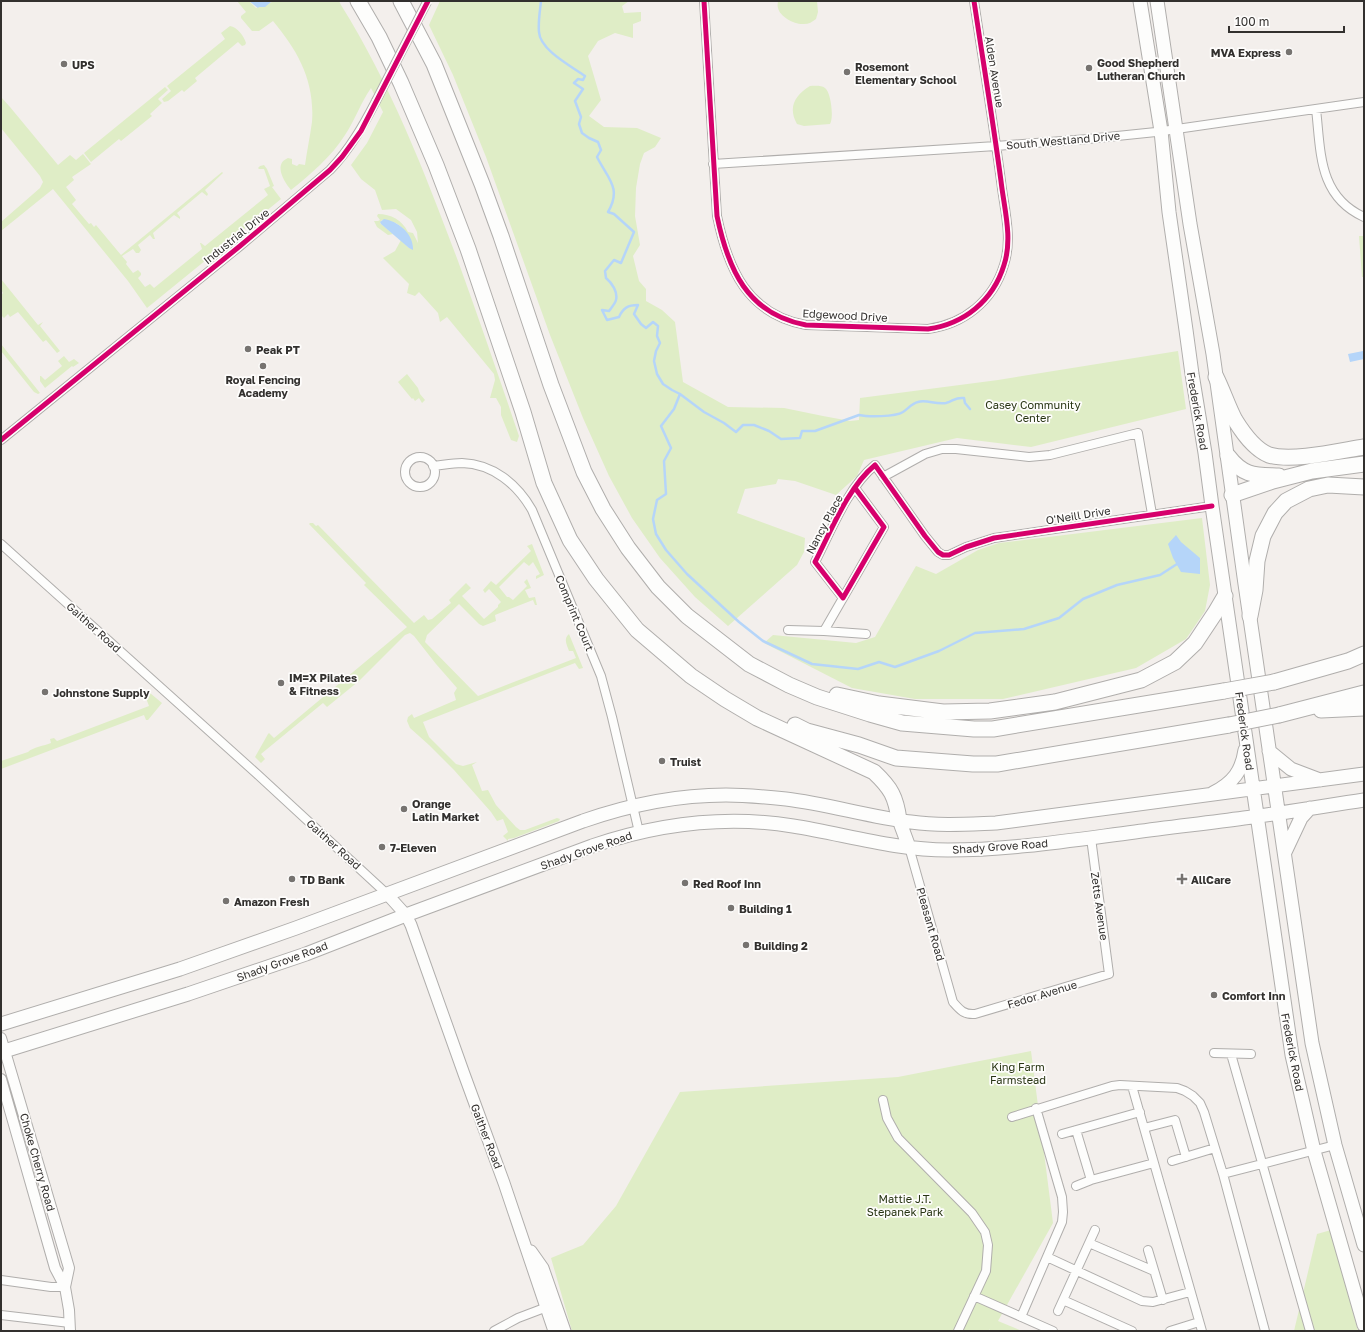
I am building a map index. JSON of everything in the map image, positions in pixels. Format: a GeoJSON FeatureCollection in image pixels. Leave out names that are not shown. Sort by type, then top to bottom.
{"type":"FeatureCollection","features":[{"type":"Feature","properties":{"kind":"highway"},"geometry":{"type":"LineString","coordinates":[[358,1],[379,37],[402,83],[436,165],[468,249],[524,412],[544,483],[570,540],[596,579],[637,630],[691,676],[757,718],[874,772],[882,779],[893,794],[899,820]]}},
{"type":"Feature","properties":{"kind":"highway"},"geometry":{"type":"LineString","coordinates":[[401,1],[434,64],[464,138],[501,236],[550,385],[584,472],[603,509],[628,548],[658,587],[687,616],[749,664],[789,685],[817,697],[870,714],[902,723],[974,729],[993,729],[1224,691],[1364,665]]}},
{"type":"Feature","properties":{"kind":"highway"},"geometry":{"type":"LineString","coordinates":[[1216,377],[1235,420],[1249,440],[1260,450],[1269,454],[1289,458],[1364,447]]}},
{"type":"Feature","properties":{"kind":"highway"},"geometry":{"type":"LineString","coordinates":[[524,412],[573,527],[599,568],[632,610],[664,642],[730,693],[806,731],[859,745],[896,758],[973,764],[996,764],[1229,725],[1364,693]]}},
{"type":"Feature","properties":{"kind":"highway"},"geometry":{"type":"LineString","coordinates":[[1228,456],[1234,464],[1243,471],[1262,475],[1294,476]]}},
{"type":"Feature","properties":{"kind":"highway"},"geometry":{"type":"LineString","coordinates":[[1232,495],[1273,481],[1312,471],[1364,464]]}},
{"type":"Feature","properties":{"kind":"highway"},"geometry":{"type":"LineString","coordinates":[[1250,616],[1261,542],[1275,513],[1286,502],[1309,489],[1328,485],[1364,488]]}},
{"type":"Feature","properties":{"kind":"highway"},"geometry":{"type":"LineString","coordinates":[[789,685],[879,704],[944,712],[990,711],[1055,702],[1141,680],[1175,662],[1195,643],[1225,596]]}},
{"type":"Feature","properties":{"kind":"highway"},"geometry":{"type":"LineString","coordinates":[[1274,682],[1348,661],[1364,654]]}},
{"type":"Feature","properties":{"kind":"highway"},"geometry":{"type":"LineString","coordinates":[[1284,713],[1364,708]]}},
{"type":"Feature","properties":{"kind":"main road","name":"Frederick Road"},"geometry":{"type":"LineString","coordinates":[[1140,1],[1161,131],[1169,206],[1192,374],[1205,453],[1292,1055],[1314,1151],[1364,1325]]}},
{"type":"Feature","properties":{"kind":"main road","name":"Frederick Road"},"geometry":{"type":"LineString","coordinates":[[1157,1],[1228,456],[1232,495],[1312,1043],[1335,1145],[1364,1245]]}},
{"type":"Feature","properties":{"kind":"main road","name":"O'Neill Drive"},"geometry":{"type":"LineString","coordinates":[[1212,506],[1232,495]]}},
{"type":"Feature","properties":{"kind":"main road"},"geometry":{"type":"LineString","coordinates":[[1208,795],[1222,788],[1234,778],[1243,763],[1247,742]]}},
{"type":"Feature","properties":{"kind":"main road"},"geometry":{"type":"LineString","coordinates":[[1269,751],[1291,769],[1321,781]]}},
{"type":"Feature","properties":{"kind":"main road"},"geometry":{"type":"LineString","coordinates":[[1,1024],[146,980],[296,928],[583,821],[634,806],[682,797],[733,795],[788,799],[899,820],[948,825],[996,823],[1254,790],[1364,774]]}},
{"type":"Feature","properties":{"kind":"main road","name":"Shady Grove Road"},"geometry":{"type":"LineString","coordinates":[[2,1047],[195,992],[306,954],[592,846],[621,836],[639,832],[685,824],[733,820],[795,826],[858,839],[909,847],[946,850],[994,849],[1091,838],[1364,800]]}},
{"type":"Feature","properties":{"kind":"main road"},"geometry":{"type":"LineString","coordinates":[[1285,852],[1301,818],[1310,808]]}},
{"type":"Feature","properties":{"kind":"main road","name":"Pleasant Road"},"geometry":{"type":"LineString","coordinates":[[899,820],[909,847]]}},
{"type":"Feature","properties":{"kind":"main road","name":"Gaither Road"},"geometry":{"type":"LineString","coordinates":[[387,894],[406,915],[416,940],[504,1183],[554,1331]]}},
{"type":"Feature","properties":{"kind":"main road"},"geometry":{"type":"LineString","coordinates":[[84,991],[130,980],[146,980]]}},
{"type":"Feature","properties":{"kind":"main road","name":"Gaither Road"},"geometry":{"type":"LineString","coordinates":[[524,1242],[543,1268],[565,1331]]}},
{"type":"Feature","properties":{"kind":"street","name":"Industrial Drive"},"geometry":{"type":"LineString","coordinates":[[1,440],[252,236],[330,170],[342,157],[361,130],[428,1]]}},
{"type":"Feature","properties":{"kind":"street","name":"Edgewood Drive"},"geometry":{"type":"LineString","coordinates":[[704,1],[713,164],[717,216],[721,235],[728,255],[744,287],[759,305],[774,314],[794,323],[806,325],[928,329],[951,324],[967,316],[982,304],[997,283],[1005,264],[1008,240],[996,146]]}},
{"type":"Feature","properties":{"kind":"street","name":"Alden Avenue"},"geometry":{"type":"LineString","coordinates":[[974,1],[996,146]]}},
{"type":"Feature","properties":{"kind":"street","name":"South Westland Drive"},"geometry":{"type":"LineString","coordinates":[[713,164],[1088,139],[1176,129],[1364,102]]}},
{"type":"Feature","properties":{"kind":"street"},"geometry":{"type":"LineString","coordinates":[[1316,109],[1323,166],[1332,190],[1348,209],[1364,217]]}},
{"type":"Feature","properties":{"kind":"street"},"geometry":{"type":"LineString","coordinates":[[883,477],[920,457],[942,449],[956,448],[1029,457],[1050,455],[1138,433],[1152,514]]}},
{"type":"Feature","properties":{"kind":"street","name":"Comprint Court"},"geometry":{"type":"LineString","coordinates":[[434,466],[461,463],[489,469],[500,474],[512,483],[526,499],[532,510],[601,676],[634,806],[639,832]]}},
{"type":"Feature","properties":{"kind":"street","name":"Nancy Place"},"geometry":{"type":"LineString","coordinates":[[843,598],[815,562],[855,488],[864,474],[875,466],[938,552],[943,555],[949,555]]}},
{"type":"Feature","properties":{"kind":"street","name":"Nancy Place"},"geometry":{"type":"LineString","coordinates":[[824,631],[884,527],[855,488]]}},
{"type":"Feature","properties":{"kind":"street","name":"O'Neill Drive"},"geometry":{"type":"LineString","coordinates":[[949,555],[966,547],[994,538],[1212,506]]}},
{"type":"Feature","properties":{"kind":"street","name":"Gaither Road"},"geometry":{"type":"LineString","coordinates":[[1,544],[257,774],[387,894]]}},
{"type":"Feature","properties":{"kind":"street"},"geometry":{"type":"LineString","coordinates":[[788,630],[866,634]]}},
{"type":"Feature","properties":{"kind":"street","name":"Zetts Avenue"},"geometry":{"type":"LineString","coordinates":[[1091,838],[1109,974]]}},
{"type":"Feature","properties":{"kind":"street","name":"Pleasant Road"},"geometry":{"type":"LineString","coordinates":[[909,847],[953,1002],[959,1010],[967,1015],[975,1014]]}},
{"type":"Feature","properties":{"kind":"street","name":"Fedor Avenue"},"geometry":{"type":"LineString","coordinates":[[975,1014],[1109,974]]}},
{"type":"Feature","properties":{"kind":"street","name":"Choke Cherry Road"},"geometry":{"type":"LineString","coordinates":[[2,1047],[69,1268],[65,1286]]}},
{"type":"Feature","properties":{"kind":"street"},"geometry":{"type":"LineString","coordinates":[[1214,1053],[1251,1054]]}},
{"type":"Feature","properties":{"kind":"street"},"geometry":{"type":"LineString","coordinates":[[1231,1054],[1310,1331]]}},
{"type":"Feature","properties":{"kind":"street","name":"Choke Cherry Road"},"geometry":{"type":"LineString","coordinates":[[1,1079],[55,1268],[65,1286],[70,1327]]}},
{"type":"Feature","properties":{"kind":"street"},"geometry":{"type":"LineString","coordinates":[[1012,1116],[1112,1086],[1177,1088],[1193,1096],[1200,1103],[1204,1112],[1223,1174],[1265,1331]]}},
{"type":"Feature","properties":{"kind":"street"},"geometry":{"type":"LineString","coordinates":[[1132,1086],[1202,1331]]}},
{"type":"Feature","properties":{"kind":"street"},"geometry":{"type":"LineString","coordinates":[[883,1100],[887,1118],[898,1138],[972,1213],[985,1232],[988,1245],[986,1271],[958,1331]]}},
{"type":"Feature","properties":{"kind":"street"},"geometry":{"type":"LineString","coordinates":[[1021,1317],[1062,1222],[1062,1197],[1036,1108]]}},
{"type":"Feature","properties":{"kind":"street"},"geometry":{"type":"LineString","coordinates":[[1062,1134],[1140,1112]]}},
{"type":"Feature","properties":{"kind":"street"},"geometry":{"type":"LineString","coordinates":[[1144,1128],[1175,1120],[1186,1156]]}},
{"type":"Feature","properties":{"kind":"street"},"geometry":{"type":"LineString","coordinates":[[1076,1130],[1091,1180]]}},
{"type":"Feature","properties":{"kind":"street"},"geometry":{"type":"LineString","coordinates":[[1223,1174],[1335,1145]]}},
{"type":"Feature","properties":{"kind":"street"},"geometry":{"type":"LineString","coordinates":[[1172,1161],[1215,1148]]}},
{"type":"Feature","properties":{"kind":"street"},"geometry":{"type":"LineString","coordinates":[[1076,1186],[1091,1180],[1154,1163]]}},
{"type":"Feature","properties":{"kind":"street"},"geometry":{"type":"LineString","coordinates":[[1058,1311],[1095,1230]]}},
{"type":"Feature","properties":{"kind":"street"},"geometry":{"type":"LineString","coordinates":[[1089,1243],[1154,1271]]}},
{"type":"Feature","properties":{"kind":"street"},"geometry":{"type":"LineString","coordinates":[[1148,1250],[1163,1300]]}},
{"type":"Feature","properties":{"kind":"street"},"geometry":{"type":"LineString","coordinates":[[1047,1257],[1142,1301],[1153,1302],[1190,1292]]}},
{"type":"Feature","properties":{"kind":"street"},"geometry":{"type":"LineString","coordinates":[[1,1280],[51,1287],[65,1286]]}},
{"type":"Feature","properties":{"kind":"street"},"geometry":{"type":"LineString","coordinates":[[974,1296],[1053,1331]]}},
{"type":"Feature","properties":{"kind":"street"},"geometry":{"type":"LineString","coordinates":[[1063,1300],[1132,1331]]}},
{"type":"Feature","properties":{"kind":"street"},"geometry":{"type":"LineString","coordinates":[[494,1331],[518,1318],[547,1307]]}},
{"type":"Feature","properties":{"kind":"street"},"geometry":{"type":"LineString","coordinates":[[1,1315],[70,1327]]}},
{"type":"Feature","properties":{"kind":"street"},"geometry":{"type":"LineString","coordinates":[[1170,1331],[1199,1322]]}},
{"type":"Feature","properties":{"kind":"green space"},"geometry":{"type":"Polygon","coordinates":[[[237,1],[249,1],[256,8],[272,1],[339,1],[376,66],[420,162],[489,348],[519,436],[517,442],[511,440],[501,415],[501,407],[496,398],[490,398],[495,380],[494,374],[447,317],[440,322],[438,313],[419,292],[415,296],[407,293],[409,284],[383,258],[395,251],[401,240],[409,248],[404,231],[398,225],[382,220],[380,223],[393,234],[388,235],[377,227],[374,221],[380,220],[377,216],[378,214],[396,218],[403,224],[408,232],[413,233],[418,243],[417,232],[411,220],[396,209],[382,210],[375,190],[361,179],[351,165],[367,143],[383,112],[371,88],[349,129],[333,151],[306,178],[291,190],[281,173],[281,164],[288,158],[292,159],[292,164],[297,166],[299,164],[305,165],[312,122],[311,93],[308,80],[297,55],[273,21],[259,31],[252,31],[241,18],[241,16],[246,12],[237,1]]]}},
{"type":"Feature","properties":{"kind":"green space","name":"Casey Community Center"},"geometry":{"type":"Polygon","coordinates":[[[440,1],[629,1],[622,6],[624,13],[641,12],[641,21],[633,24],[633,38],[615,33],[598,41],[588,56],[601,100],[589,116],[604,127],[637,128],[661,138],[655,147],[644,153],[640,164],[636,188],[635,216],[640,245],[633,256],[639,281],[646,289],[646,301],[662,310],[675,322],[683,382],[728,407],[784,408],[850,421],[859,420],[860,398],[998,380],[1178,351],[1186,409],[1031,447],[957,438],[864,460],[857,476],[836,495],[795,481],[778,479],[776,484],[745,489],[737,513],[805,538],[804,552],[797,565],[728,626],[695,597],[660,558],[632,518],[609,476],[583,418],[550,335],[486,157],[453,75],[429,25],[440,1]]]}},
{"type":"Feature","properties":{"kind":"green space"},"geometry":{"type":"Polygon","coordinates":[[[778,1],[817,1],[818,12],[816,19],[806,24],[792,22],[779,11],[778,1]]]}},
{"type":"Feature","properties":{"kind":"green space"},"geometry":{"type":"Polygon","coordinates":[[[230,26],[238,30],[242,35],[246,43],[245,45],[242,46],[238,42],[195,78],[197,81],[184,92],[182,90],[168,101],[164,102],[162,99],[171,91],[167,86],[225,39],[221,33],[230,26]]]}},
{"type":"Feature","properties":{"kind":"green space"},"geometry":{"type":"Polygon","coordinates":[[[810,86],[822,86],[827,90],[832,111],[830,124],[804,126],[797,124],[793,113],[794,103],[796,98],[810,86]]]}},
{"type":"Feature","properties":{"kind":"green space"},"geometry":{"type":"Polygon","coordinates":[[[165,87],[168,90],[158,99],[162,103],[150,114],[152,116],[121,141],[119,139],[91,162],[84,153],[165,87]]]}},
{"type":"Feature","properties":{"kind":"green space"},"geometry":{"type":"Polygon","coordinates":[[[1,97],[58,165],[70,155],[76,160],[83,154],[91,164],[72,177],[74,180],[66,187],[76,200],[72,204],[89,224],[91,223],[94,227],[96,225],[121,255],[222,172],[223,173],[205,190],[208,194],[207,196],[202,192],[177,213],[180,219],[174,215],[153,233],[155,239],[153,239],[150,235],[138,245],[141,250],[139,253],[136,253],[133,249],[122,256],[133,273],[138,270],[141,273],[138,278],[145,287],[150,284],[154,288],[202,249],[200,243],[205,246],[268,195],[264,189],[270,186],[264,169],[258,168],[260,166],[264,165],[267,169],[274,186],[272,187],[281,199],[147,308],[128,281],[53,189],[1,231],[1,222],[40,188],[43,182],[40,176],[1,128],[1,97]]]}},
{"type":"Feature","properties":{"kind":"green space"},"geometry":{"type":"Polygon","coordinates":[[[1359,236],[1364,236],[1364,277],[1362,277],[1359,236]]]}},
{"type":"Feature","properties":{"kind":"green space"},"geometry":{"type":"Polygon","coordinates":[[[1,279],[38,325],[43,322],[40,326],[60,351],[57,353],[46,340],[43,342],[18,312],[10,317],[8,314],[4,318],[1,315],[1,295],[3,293],[1,290],[1,279]]]}},
{"type":"Feature","properties":{"kind":"green space"},"geometry":{"type":"Polygon","coordinates":[[[1,344],[40,393],[38,394],[34,392],[1,351],[1,344]]]}},
{"type":"Feature","properties":{"kind":"green space"},"geometry":{"type":"Polygon","coordinates":[[[64,356],[69,362],[74,359],[79,363],[73,367],[72,366],[45,388],[40,381],[40,376],[45,380],[62,366],[58,361],[64,356]]]}},
{"type":"Feature","properties":{"kind":"green space"},"geometry":{"type":"Polygon","coordinates":[[[407,374],[425,400],[422,403],[419,398],[415,401],[413,398],[412,399],[398,382],[407,374]]]}},
{"type":"Feature","properties":{"kind":"green space"},"geometry":{"type":"Polygon","coordinates":[[[1202,518],[1210,585],[1205,611],[1186,639],[1136,668],[1003,699],[915,699],[852,688],[764,643],[773,635],[856,643],[875,637],[916,566],[936,574],[978,550],[999,543],[1202,518]]]}},
{"type":"Feature","properties":{"kind":"green space"},"geometry":{"type":"Polygon","coordinates":[[[313,523],[316,526],[318,525],[414,623],[424,615],[428,620],[432,619],[451,603],[449,600],[466,583],[471,588],[462,596],[484,619],[498,607],[501,602],[489,589],[485,593],[483,590],[491,581],[496,585],[531,551],[527,546],[532,544],[544,575],[536,579],[536,576],[540,574],[533,562],[529,566],[524,562],[499,587],[507,597],[513,600],[527,586],[524,582],[527,579],[531,588],[525,590],[529,598],[535,597],[537,605],[535,605],[533,600],[495,615],[496,621],[483,626],[479,624],[459,604],[427,635],[425,642],[478,696],[576,658],[573,651],[569,651],[566,638],[569,634],[583,668],[579,669],[575,663],[423,722],[429,737],[456,764],[463,766],[477,762],[472,765],[482,791],[488,790],[496,805],[520,830],[525,830],[557,818],[560,819],[559,821],[508,839],[508,841],[503,836],[508,832],[503,819],[497,821],[491,812],[454,770],[410,728],[407,721],[408,717],[412,714],[414,718],[456,700],[454,693],[457,688],[410,633],[405,635],[359,681],[327,707],[323,703],[261,754],[265,759],[261,763],[255,757],[269,733],[274,738],[407,627],[364,585],[366,583],[309,524],[313,523]]]}},
{"type":"Feature","properties":{"kind":"green space"},"geometry":{"type":"Polygon","coordinates":[[[150,693],[162,703],[148,720],[146,720],[144,715],[1,769],[1,761],[51,743],[50,739],[54,738],[57,741],[149,706],[146,698],[150,693]]]}},
{"type":"Feature","properties":{"kind":"green space","name":"Mattie J.T. Stepanek Park"},"geometry":{"type":"Polygon","coordinates":[[[1031,1051],[1053,1223],[998,1321],[1022,1331],[990,1331],[990,1329],[989,1331],[572,1331],[551,1258],[583,1245],[616,1206],[680,1092],[898,1077],[1031,1051]]]}},
{"type":"Feature","properties":{"kind":"green space"},"geometry":{"type":"Polygon","coordinates":[[[1331,1230],[1358,1331],[1294,1331],[1317,1234],[1331,1230]]]}},
{"type":"Feature","properties":{"kind":"water"},"geometry":{"type":"Polygon","coordinates":[[[249,1],[272,1],[265,7],[258,8],[249,1]]]}},
{"type":"Feature","properties":{"kind":"water"},"geometry":{"type":"Polygon","coordinates":[[[384,219],[395,222],[404,229],[411,239],[413,250],[381,224],[380,222],[384,219]]]}},
{"type":"Feature","properties":{"kind":"water"},"geometry":{"type":"Polygon","coordinates":[[[1363,351],[1364,359],[1350,362],[1348,354],[1363,351]]]}},
{"type":"Feature","properties":{"kind":"water"},"geometry":{"type":"Polygon","coordinates":[[[1176,535],[1181,542],[1200,558],[1200,574],[1181,572],[1173,558],[1168,544],[1176,535]]]}},
{"type":"Feature","properties":{"kind":"waterway"},"geometry":{"type":"LineString","coordinates":[[541,1],[539,24],[541,39],[550,51],[557,57],[585,76],[583,80],[578,79],[574,83],[583,89],[575,101],[581,117],[579,124],[582,133],[598,142],[601,150],[597,157],[614,190],[612,204],[608,212],[614,214],[634,232],[621,263],[614,260],[605,271],[606,278],[614,288],[616,300],[609,311],[602,310],[607,320],[619,317],[622,311],[629,306],[638,305],[634,314],[641,324],[646,328],[653,322],[658,326],[657,336],[660,343],[656,351],[654,361],[657,374],[663,384],[736,432],[743,425],[754,425],[769,431],[781,439],[800,438],[802,431],[815,431],[859,415],[881,416],[899,414],[921,401],[946,403],[955,399],[964,398],[965,403],[970,409]]}},
{"type":"Feature","properties":{"kind":"waterway"},"geometry":{"type":"LineString","coordinates":[[680,394],[674,409],[661,426],[671,448],[664,461],[666,494],[657,500],[653,519],[656,534],[666,550],[687,574],[739,622],[763,641],[812,664],[858,669],[879,662],[895,667],[939,651],[975,633],[1024,629],[1059,618],[1083,599],[1117,585],[1160,575],[1177,564]]}},
{"type":"Feature","properties":{"kind":"cycle path"},"geometry":{"type":"LineString","coordinates":[[1,440],[240,246],[330,170],[342,157],[361,131],[428,1]]}},
{"type":"Feature","properties":{"kind":"cycle path"},"geometry":{"type":"LineString","coordinates":[[704,1],[717,216],[727,254],[734,271],[744,286],[755,300],[769,311],[786,319],[806,325],[928,329],[954,322],[975,309],[985,300],[999,278],[1007,255],[1008,234],[1006,212],[974,1]]}},
{"type":"Feature","properties":{"kind":"cycle path"},"geometry":{"type":"LineString","coordinates":[[855,488],[884,527],[843,598],[815,562],[848,497],[865,474],[875,465],[925,536],[938,552],[943,555],[949,555],[966,547],[994,538],[1212,506]]}},
{"type":"Feature","properties":{"kind":"place","name":"MVA Express"},"geometry":{"type":"Point","coordinates":[1289,52]}},
{"type":"Feature","properties":{"kind":"place","name":"UPS"},"geometry":{"type":"Point","coordinates":[64,64]}},
{"type":"Feature","properties":{"kind":"place","name":"Good Shepherd Lutheran Church"},"geometry":{"type":"Point","coordinates":[1089,68]}},
{"type":"Feature","properties":{"kind":"place","name":"Rosemont Elementary School"},"geometry":{"type":"Point","coordinates":[847,72]}},
{"type":"Feature","properties":{"kind":"place","name":"Peak PT"},"geometry":{"type":"Point","coordinates":[248,349]}},
{"type":"Feature","properties":{"kind":"place","name":"Royal Fencing Academy"},"geometry":{"type":"Point","coordinates":[263,366]}},
{"type":"Feature","properties":{"kind":"place","name":"IM=X Pilates & Fitness"},"geometry":{"type":"Point","coordinates":[281,683]}},
{"type":"Feature","properties":{"kind":"place","name":"Johnstone Supply"},"geometry":{"type":"Point","coordinates":[45,692]}},
{"type":"Feature","properties":{"kind":"place","name":"Truist"},"geometry":{"type":"Point","coordinates":[662,761]}},
{"type":"Feature","properties":{"kind":"place","name":"Orange Latin Market"},"geometry":{"type":"Point","coordinates":[404,809]}},
{"type":"Feature","properties":{"kind":"place","name":"7-Eleven"},"geometry":{"type":"Point","coordinates":[382,847]}},
{"type":"Feature","properties":{"kind":"place","name":"TD Bank"},"geometry":{"type":"Point","coordinates":[292,879]}},
{"type":"Feature","properties":{"kind":"place","name":"AllCare"},"geometry":{"type":"Point","coordinates":[1182,879]}},
{"type":"Feature","properties":{"kind":"place","name":"Red Roof Inn"},"geometry":{"type":"Point","coordinates":[685,883]}},
{"type":"Feature","properties":{"kind":"place","name":"Amazon Fresh"},"geometry":{"type":"Point","coordinates":[226,901]}},
{"type":"Feature","properties":{"kind":"place","name":"Building 1"},"geometry":{"type":"Point","coordinates":[731,908]}},
{"type":"Feature","properties":{"kind":"place","name":"Building 2"},"geometry":{"type":"Point","coordinates":[746,945]}},
{"type":"Feature","properties":{"kind":"place","name":"Comfort Inn"},"geometry":{"type":"Point","coordinates":[1214,995]}},
{"type":"Feature","properties":{"kind":"park label","name":"King Farm Farmstead"},"geometry":{"type":"Point","coordinates":[1018,1072]}}]}
